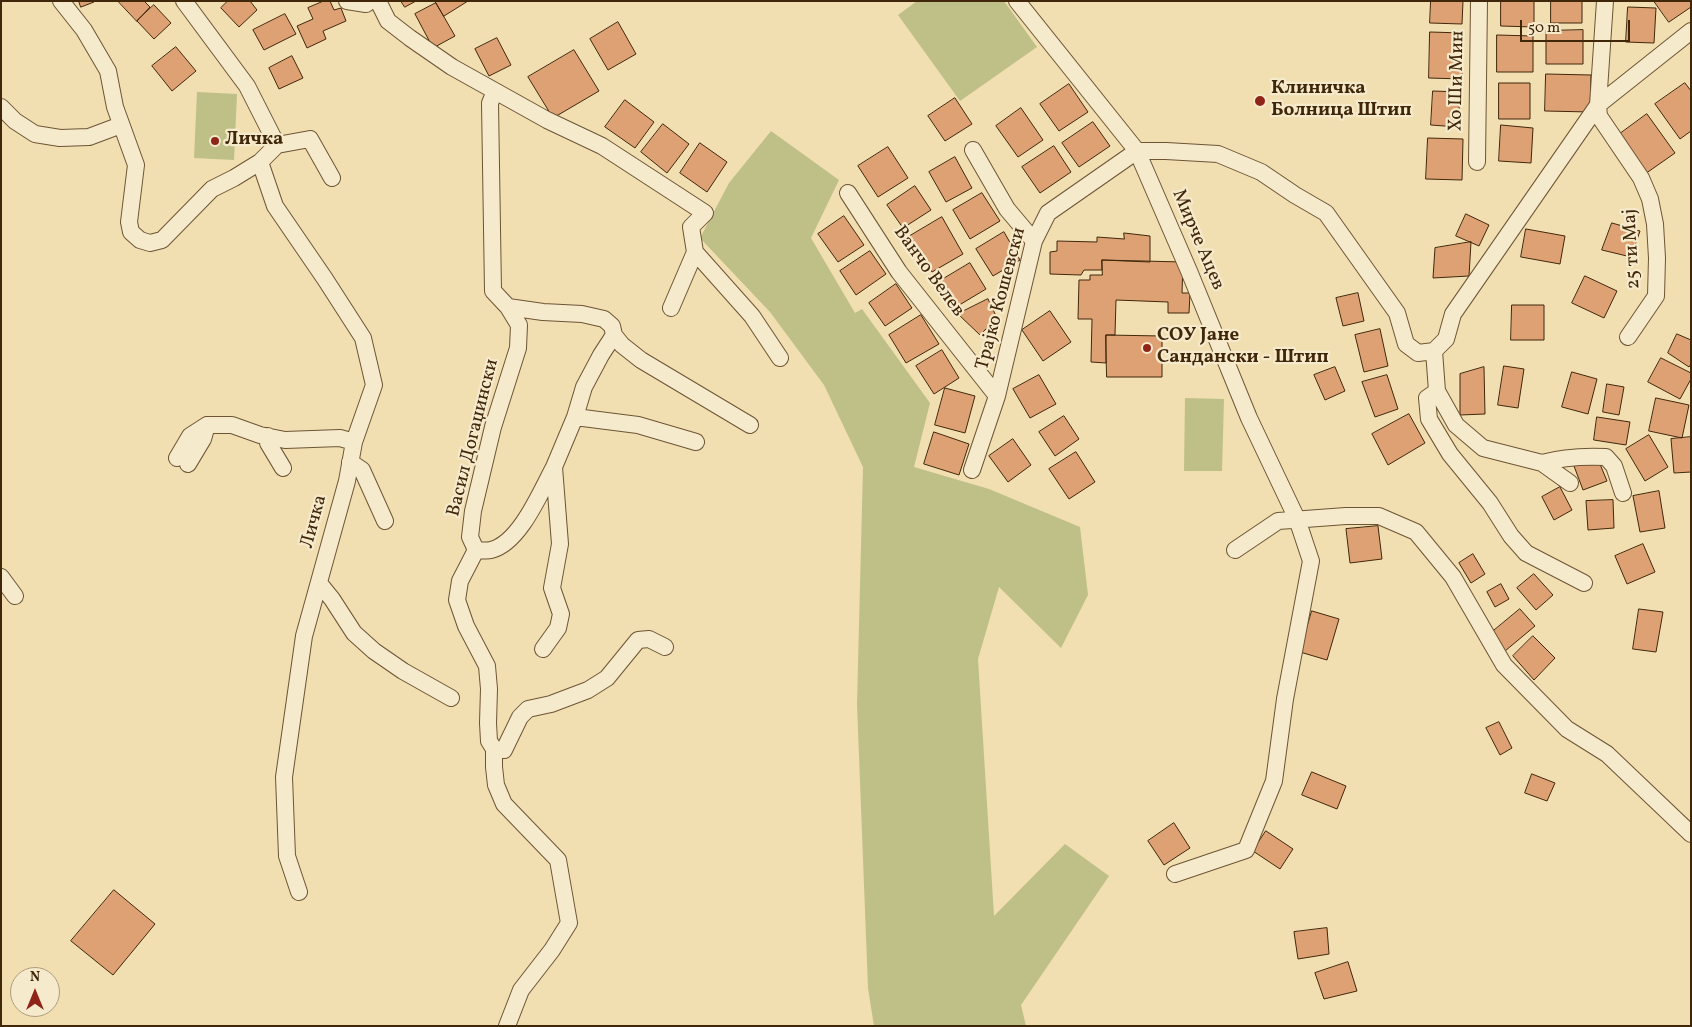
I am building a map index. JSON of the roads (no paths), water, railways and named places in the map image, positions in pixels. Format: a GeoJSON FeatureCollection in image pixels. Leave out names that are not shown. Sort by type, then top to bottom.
{"type":"FeatureCollection","features":[{"type":"Feature","properties":{"kind":"street"},"geometry":{"type":"LineString","coordinates":[[61,1],[84,30],[108,71],[121,125],[136,165],[129,222],[131,232],[140,240],[150,243],[162,240],[212,189],[260,162],[277,145],[310,139],[332,178]]}},
{"type":"Feature","properties":{"kind":"street"},"geometry":{"type":"LineString","coordinates":[[184,1],[247,86],[277,145]]}},
{"type":"Feature","properties":{"kind":"street"},"geometry":{"type":"LineString","coordinates":[[347,1],[366,4],[370,1]]}},
{"type":"Feature","properties":{"kind":"street"},"geometry":{"type":"LineString","coordinates":[[378,1],[388,21],[452,67],[547,120],[602,146],[705,213],[691,227],[695,252],[671,308]]}},
{"type":"Feature","properties":{"kind":"street","name":"Мирче Ацев"},"geometry":{"type":"LineString","coordinates":[[1018,1],[1137,152],[1189,271],[1249,418],[1297,519],[1311,561],[1285,700],[1274,781],[1246,850],[1175,874]]}},
{"type":"Feature","properties":{"kind":"street","name":"Хо Ши Мин"},"geometry":{"type":"LineString","coordinates":[[1477,162],[1479,1]]}},
{"type":"Feature","properties":{"kind":"street","name":"25 ти Мај"},"geometry":{"type":"LineString","coordinates":[[1605,1],[1598,105],[1599,116],[1641,178],[1650,199],[1655,224],[1657,258],[1656,296],[1628,337]]}},
{"type":"Feature","properties":{"kind":"street"},"geometry":{"type":"LineString","coordinates":[[1137,152],[1166,150],[1218,154],[1260,172],[1326,213],[1398,313],[1406,344],[1418,354],[1434,351],[1446,339],[1453,314],[1598,105],[1691,31]]}},
{"type":"Feature","properties":{"kind":"street","name":"Васил Догаџински"},"geometry":{"type":"LineString","coordinates":[[476,550],[470,536],[473,510],[493,427],[518,348],[519,326],[508,307],[493,291],[490,103],[495,91]]}},
{"type":"Feature","properties":{"kind":"street"},"geometry":{"type":"LineString","coordinates":[[1,107],[15,121],[35,134],[60,138],[88,137],[121,125]]}},
{"type":"Feature","properties":{"kind":"street"},"geometry":{"type":"LineString","coordinates":[[973,150],[1007,208],[1034,241]]}},
{"type":"Feature","properties":{"kind":"street","name":"Трајко Кошевски"},"geometry":{"type":"LineString","coordinates":[[972,470],[997,396],[1034,241],[1048,213],[1137,152]]}},
{"type":"Feature","properties":{"kind":"street","name":"Личка"},"geometry":{"type":"LineString","coordinates":[[260,162],[275,206],[325,278],[363,338],[374,385],[354,442],[347,480],[304,636],[284,777],[288,856],[299,892]]}},
{"type":"Feature","properties":{"kind":"street","name":"Ванчо Велев"},"geometry":{"type":"LineString","coordinates":[[848,193],[899,272],[997,396]]}},
{"type":"Feature","properties":{"kind":"street"},"geometry":{"type":"LineString","coordinates":[[695,252],[752,316],[780,358]]}},
{"type":"Feature","properties":{"kind":"street"},"geometry":{"type":"LineString","coordinates":[[508,307],[543,312],[582,314],[604,319],[612,326],[614,335],[622,345],[642,360],[750,424]]}},
{"type":"Feature","properties":{"kind":"street"},"geometry":{"type":"LineString","coordinates":[[507,1026],[522,990],[552,950],[569,923],[558,860],[504,804],[496,786],[494,749],[489,741],[487,666],[466,626],[457,600],[460,581],[476,550],[492,550],[507,542],[519,529],[554,467],[575,417],[584,387],[614,335]]}},
{"type":"Feature","properties":{"kind":"street"},"geometry":{"type":"LineString","coordinates":[[1434,351],[1437,391],[1456,426],[1482,448],[1542,463],[1570,482]]}},
{"type":"Feature","properties":{"kind":"street"},"geometry":{"type":"LineString","coordinates":[[1437,391],[1427,398],[1429,419],[1450,454],[1490,503],[1511,536],[1526,553],[1584,583]]}},
{"type":"Feature","properties":{"kind":"street"},"geometry":{"type":"LineString","coordinates":[[575,417],[638,424],[696,442]]}},
{"type":"Feature","properties":{"kind":"street"},"geometry":{"type":"LineString","coordinates":[[183,461],[190,436],[206,424],[232,424],[286,440],[340,438],[354,442]]}},
{"type":"Feature","properties":{"kind":"street"},"geometry":{"type":"LineString","coordinates":[[268,436],[268,443],[283,468]]}},
{"type":"Feature","properties":{"kind":"street"},"geometry":{"type":"LineString","coordinates":[[1542,463],[1556,459],[1585,456],[1606,457],[1614,466],[1623,493]]}},
{"type":"Feature","properties":{"kind":"street"},"geometry":{"type":"LineString","coordinates":[[350,462],[362,470],[385,521]]}},
{"type":"Feature","properties":{"kind":"street"},"geometry":{"type":"LineString","coordinates":[[543,649],[558,628],[561,614],[552,588],[560,544],[554,467]]}},
{"type":"Feature","properties":{"kind":"street"},"geometry":{"type":"LineString","coordinates":[[1235,550],[1278,521],[1297,519],[1379,516],[1416,532],[1453,577],[1504,665],[1567,730],[1607,754],[1691,834]]}},
{"type":"Feature","properties":{"kind":"street"},"geometry":{"type":"LineString","coordinates":[[1,577],[14,596]]}},
{"type":"Feature","properties":{"kind":"street"},"geometry":{"type":"LineString","coordinates":[[319,582],[354,633],[374,651],[403,672],[451,698]]}},
{"type":"Feature","properties":{"kind":"street"},"geometry":{"type":"LineString","coordinates":[[494,749],[504,750],[520,717],[528,709],[551,704],[588,690],[606,678],[638,640],[649,639],[665,647]]}},
{"type":"Feature","properties":{"kind":"place","name":"Клиничка Болница Штип"},"geometry":{"type":"Point","coordinates":[1260,101]}},
{"type":"Feature","properties":{"kind":"place","name":"Личка"},"geometry":{"type":"Point","coordinates":[215,141]}},
{"type":"Feature","properties":{"kind":"place","name":"СОУ Јане Сандански - Штип"},"geometry":{"type":"Point","coordinates":[1147,348]}}]}
